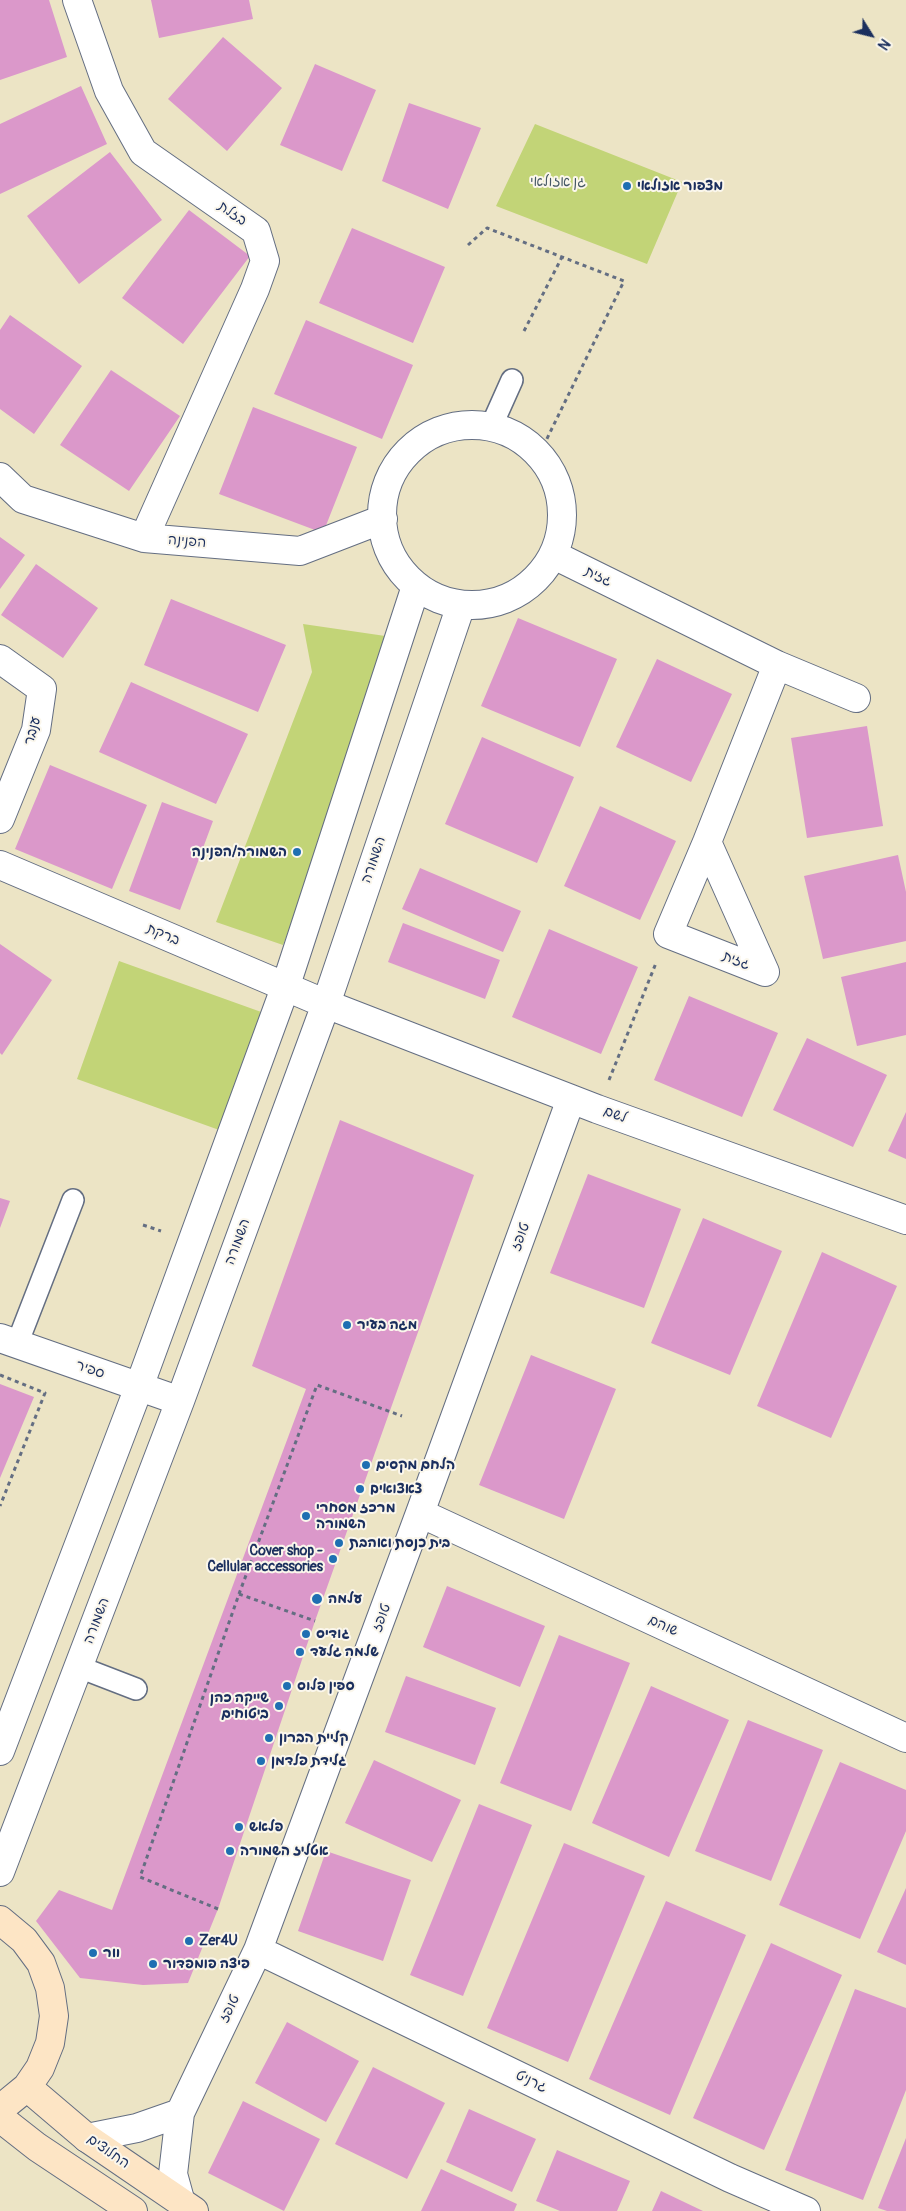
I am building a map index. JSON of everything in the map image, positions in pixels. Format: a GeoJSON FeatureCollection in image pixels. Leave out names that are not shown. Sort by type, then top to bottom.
{"type":"FeatureCollection","features":[{"type":"Feature","properties":{"kind":"street","name":"בזלת"},"geometry":{"type":"LineString","coordinates":[[78,0],[109,91],[143,152],[256,231],[265,261],[255,289],[144,538]]}},
{"type":"Feature","properties":{"kind":"street"},"geometry":{"type":"LineString","coordinates":[[464,425],[491,427],[525,441],[540,455],[552,471],[559,490],[562,512],[560,534],[554,555],[547,568],[535,580],[507,598],[476,607],[429,596],[402,572],[390,555],[385,537],[383,519],[385,491],[396,466],[414,446],[438,431],[464,425]]}},
{"type":"Feature","properties":{"kind":"street","name":"הפנינה"},"geometry":{"type":"LineString","coordinates":[[0,477],[23,499],[144,538],[300,551],[383,519]]}},
{"type":"Feature","properties":{"kind":"street","name":"גזית"},"geometry":{"type":"LineString","coordinates":[[554,555],[777,665],[856,698]]}},
{"type":"Feature","properties":{"kind":"street"},"geometry":{"type":"LineString","coordinates":[[0,1752],[139,1387],[285,988],[416,586]]}},
{"type":"Feature","properties":{"kind":"street","name":"השמורה"},"geometry":{"type":"LineString","coordinates":[[0,1872],[180,1401],[326,1004],[461,605]]}},
{"type":"Feature","properties":{"kind":"street","name":"ענבר"},"geometry":{"type":"LineString","coordinates":[[0,659],[42,689],[36,730],[0,819]]}},
{"type":"Feature","properties":{"kind":"street"},"geometry":{"type":"LineString","coordinates":[[668,934],[707,842],[777,665]]}},
{"type":"Feature","properties":{"kind":"street","name":"גזית"},"geometry":{"type":"LineString","coordinates":[[668,934],[765,972],[707,842]]}},
{"type":"Feature","properties":{"kind":"street","name":"ברקת"},"geometry":{"type":"LineString","coordinates":[[0,865],[326,1004]]}},
{"type":"Feature","properties":{"kind":"street"},"geometry":{"type":"LineString","coordinates":[[326,1004],[568,1107],[597,1109]]}},
{"type":"Feature","properties":{"kind":"street","name":"טופז"},"geometry":{"type":"LineString","coordinates":[[188,2207],[173,2174],[180,2113],[258,1950],[568,1107]]}},
{"type":"Feature","properties":{"kind":"street","name":"לשם"},"geometry":{"type":"LineString","coordinates":[[597,1109],[906,1220]]}},
{"type":"Feature","properties":{"kind":"street","name":"ספיר"},"geometry":{"type":"LineString","coordinates":[[8,1341],[180,1401]]}},
{"type":"Feature","properties":{"kind":"street","name":"שוהם"},"geometry":{"type":"LineString","coordinates":[[420,1513],[906,1738]]}},
{"type":"Feature","properties":{"kind":"street"},"geometry":{"type":"LineString","coordinates":[[0,1920],[24,1940],[41,1962],[50,1988],[54,2016],[50,2043],[40,2068],[27,2087],[0,2109]]}},
{"type":"Feature","properties":{"kind":"street","name":"גרניט"},"geometry":{"type":"LineString","coordinates":[[258,1950],[730,2178],[806,2211]]}},
{"type":"Feature","properties":{"kind":"street","name":"החלוצים"},"geometry":{"type":"LineString","coordinates":[[27,2087],[87,2138],[188,2207]]}},
{"type":"Feature","properties":{"kind":"street"},"geometry":{"type":"LineString","coordinates":[[87,2138],[138,2128],[180,2113]]}},
{"type":"Feature","properties":{"kind":"street"},"geometry":{"type":"LineString","coordinates":[[0,2118],[37,2147],[133,2211]]}},
{"type":"Feature","properties":{"kind":"lane"},"geometry":{"type":"LineString","coordinates":[[491,427],[512,380]]}},
{"type":"Feature","properties":{"kind":"lane"},"geometry":{"type":"LineString","coordinates":[[8,1341],[73,1200]]}},
{"type":"Feature","properties":{"kind":"lane"},"geometry":{"type":"LineString","coordinates":[[79,1667],[136,1689]]}},
{"type":"Feature","properties":{"kind":"path"},"geometry":{"type":"LineString","coordinates":[[468,245],[487,228],[624,281],[540,455]]}},
{"type":"Feature","properties":{"kind":"path"},"geometry":{"type":"LineString","coordinates":[[524,331],[562,256]]}},
{"type":"Feature","properties":{"kind":"path"},"geometry":{"type":"LineString","coordinates":[[597,1109],[668,934]]}},
{"type":"Feature","properties":{"kind":"path"},"geometry":{"type":"LineString","coordinates":[[143,1225],[162,1231]]}},
{"type":"Feature","properties":{"kind":"path"},"geometry":{"type":"LineString","coordinates":[[0,1375],[45,1393],[0,1506]]}},
{"type":"Feature","properties":{"kind":"path"},"geometry":{"type":"LineString","coordinates":[[218,1909],[140,1877],[239,1594],[317,1385],[402,1416]]}},
{"type":"Feature","properties":{"kind":"path"},"geometry":{"type":"LineString","coordinates":[[239,1594],[316,1621]]}},
{"type":"Feature","properties":{"kind":"green space","name":"גן אזולאי"},"geometry":{"type":"Polygon","coordinates":[[[535,124],[682,182],[647,264],[496,206],[535,124]]]}},
{"type":"Feature","properties":{"kind":"green space"},"geometry":{"type":"Polygon","coordinates":[[[303,624],[399,638],[283,945],[216,922],[312,672],[303,624]]]}},
{"type":"Feature","properties":{"kind":"green space"},"geometry":{"type":"Polygon","coordinates":[[[119,961],[264,1013],[222,1131],[77,1079],[119,961]]]}},
{"type":"Feature","properties":{"kind":"building"},"geometry":{"type":"Polygon","coordinates":[[[0,0],[49,0],[67,57],[0,80],[0,0]]]}},
{"type":"Feature","properties":{"kind":"building"},"geometry":{"type":"Polygon","coordinates":[[[151,0],[249,0],[253,19],[159,38],[151,0]]]}},
{"type":"Feature","properties":{"kind":"building"},"geometry":{"type":"Polygon","coordinates":[[[223,37],[282,88],[227,151],[168,99],[223,37]]]}},
{"type":"Feature","properties":{"kind":"building"},"geometry":{"type":"Polygon","coordinates":[[[315,64],[376,90],[342,171],[280,145],[315,64]]]}},
{"type":"Feature","properties":{"kind":"building"},"geometry":{"type":"Polygon","coordinates":[[[81,86],[107,144],[0,194],[0,124],[81,86]]]}},
{"type":"Feature","properties":{"kind":"building"},"geometry":{"type":"Polygon","coordinates":[[[409,103],[481,128],[448,209],[382,181],[409,103]]]}},
{"type":"Feature","properties":{"kind":"building"},"geometry":{"type":"Polygon","coordinates":[[[110,152],[162,220],[79,284],[27,216],[110,152]]]}},
{"type":"Feature","properties":{"kind":"building"},"geometry":{"type":"Polygon","coordinates":[[[189,210],[250,256],[183,344],[122,298],[189,210]]]}},
{"type":"Feature","properties":{"kind":"building"},"geometry":{"type":"Polygon","coordinates":[[[352,228],[445,267],[413,343],[319,303],[352,228]]]}},
{"type":"Feature","properties":{"kind":"building"},"geometry":{"type":"Polygon","coordinates":[[[10,315],[82,366],[34,434],[0,409],[0,330],[10,315]]]}},
{"type":"Feature","properties":{"kind":"building"},"geometry":{"type":"Polygon","coordinates":[[[306,320],[413,365],[382,439],[274,394],[306,320]]]}},
{"type":"Feature","properties":{"kind":"building"},"geometry":{"type":"Polygon","coordinates":[[[111,370],[180,416],[129,491],[60,445],[111,370]]]}},
{"type":"Feature","properties":{"kind":"building"},"geometry":{"type":"Polygon","coordinates":[[[253,407],[357,447],[323,533],[219,494],[253,407]]]}},
{"type":"Feature","properties":{"kind":"building"},"geometry":{"type":"Polygon","coordinates":[[[0,537],[25,555],[0,589],[0,537]]]}},
{"type":"Feature","properties":{"kind":"building"},"geometry":{"type":"Polygon","coordinates":[[[36,564],[98,608],[63,658],[1,615],[36,564]]]}},
{"type":"Feature","properties":{"kind":"building"},"geometry":{"type":"Polygon","coordinates":[[[171,599],[286,645],[258,712],[144,665],[171,599]]]}},
{"type":"Feature","properties":{"kind":"building"},"geometry":{"type":"Polygon","coordinates":[[[518,618],[617,659],[580,747],[481,706],[518,618]]]}},
{"type":"Feature","properties":{"kind":"building"},"geometry":{"type":"Polygon","coordinates":[[[657,659],[732,694],[691,782],[616,747],[657,659]]]}},
{"type":"Feature","properties":{"kind":"building"},"geometry":{"type":"Polygon","coordinates":[[[131,682],[248,734],[216,804],[99,752],[131,682]]]}},
{"type":"Feature","properties":{"kind":"building"},"geometry":{"type":"Polygon","coordinates":[[[867,726],[883,826],[807,838],[791,738],[867,726]]]}},
{"type":"Feature","properties":{"kind":"building"},"geometry":{"type":"Polygon","coordinates":[[[482,737],[574,777],[537,863],[445,824],[482,737]]]}},
{"type":"Feature","properties":{"kind":"building"},"geometry":{"type":"Polygon","coordinates":[[[50,765],[147,805],[112,889],[15,849],[50,765]]]}},
{"type":"Feature","properties":{"kind":"building"},"geometry":{"type":"Polygon","coordinates":[[[162,802],[213,821],[180,910],[129,891],[162,802]]]}},
{"type":"Feature","properties":{"kind":"building"},"geometry":{"type":"Polygon","coordinates":[[[600,806],[676,841],[640,920],[564,886],[600,806]]]}},
{"type":"Feature","properties":{"kind":"building"},"geometry":{"type":"Polygon","coordinates":[[[898,855],[906,892],[906,941],[823,959],[804,876],[898,855]]]}},
{"type":"Feature","properties":{"kind":"building"},"geometry":{"type":"Polygon","coordinates":[[[420,868],[521,911],[503,952],[402,909],[420,868]]]}},
{"type":"Feature","properties":{"kind":"building"},"geometry":{"type":"Polygon","coordinates":[[[403,923],[500,960],[485,999],[388,962],[403,923]]]}},
{"type":"Feature","properties":{"kind":"building"},"geometry":{"type":"Polygon","coordinates":[[[549,929],[638,967],[601,1054],[512,1017],[549,929]]]}},
{"type":"Feature","properties":{"kind":"building"},"geometry":{"type":"Polygon","coordinates":[[[0,944],[52,980],[2,1055],[0,1053],[0,944]]]}},
{"type":"Feature","properties":{"kind":"building"},"geometry":{"type":"Polygon","coordinates":[[[906,962],[906,1035],[857,1046],[841,977],[906,962]]]}},
{"type":"Feature","properties":{"kind":"building"},"geometry":{"type":"Polygon","coordinates":[[[689,996],[778,1033],[742,1117],[654,1080],[689,996]]]}},
{"type":"Feature","properties":{"kind":"building"},"geometry":{"type":"Polygon","coordinates":[[[807,1038],[887,1075],[853,1147],[773,1110],[807,1038]]]}},
{"type":"Feature","properties":{"kind":"building"},"geometry":{"type":"Polygon","coordinates":[[[906,1112],[906,1159],[888,1151],[906,1112]]]}},
{"type":"Feature","properties":{"kind":"building","name":"מרכז מסחרי השמורה"},"geometry":{"type":"Polygon","coordinates":[[[340,1120],[474,1175],[315,1621],[218,1909],[188,1983],[143,1985],[80,1978],[36,1921],[59,1890],[112,1910],[306,1389],[252,1366],[340,1120]]]}},
{"type":"Feature","properties":{"kind":"building"},"geometry":{"type":"Polygon","coordinates":[[[588,1174],[681,1209],[644,1308],[550,1273],[588,1174]]]}},
{"type":"Feature","properties":{"kind":"building"},"geometry":{"type":"Polygon","coordinates":[[[0,1198],[10,1201],[0,1228],[0,1198]]]}},
{"type":"Feature","properties":{"kind":"building"},"geometry":{"type":"Polygon","coordinates":[[[703,1218],[782,1251],[730,1375],[651,1343],[703,1218]]]}},
{"type":"Feature","properties":{"kind":"building"},"geometry":{"type":"Polygon","coordinates":[[[822,1252],[897,1286],[831,1438],[757,1406],[822,1252]]]}},
{"type":"Feature","properties":{"kind":"building"},"geometry":{"type":"Polygon","coordinates":[[[531,1355],[616,1389],[564,1519],[479,1485],[531,1355]]]}},
{"type":"Feature","properties":{"kind":"building"},"geometry":{"type":"Polygon","coordinates":[[[0,1384],[34,1397],[0,1478],[0,1384]]]}},
{"type":"Feature","properties":{"kind":"building"},"geometry":{"type":"Polygon","coordinates":[[[447,1586],[545,1626],[520,1687],[423,1647],[447,1586]]]}},
{"type":"Feature","properties":{"kind":"building"},"geometry":{"type":"Polygon","coordinates":[[[559,1635],[630,1663],[571,1811],[500,1783],[559,1635]]]}},
{"type":"Feature","properties":{"kind":"building"},"geometry":{"type":"Polygon","coordinates":[[[406,1676],[496,1708],[475,1765],[385,1732],[406,1676]]]}},
{"type":"Feature","properties":{"kind":"building"},"geometry":{"type":"Polygon","coordinates":[[[651,1686],[729,1720],[669,1857],[592,1823],[651,1686]]]}},
{"type":"Feature","properties":{"kind":"building"},"geometry":{"type":"Polygon","coordinates":[[[748,1720],[823,1750],[771,1881],[695,1851],[748,1720]]]}},
{"type":"Feature","properties":{"kind":"building"},"geometry":{"type":"Polygon","coordinates":[[[374,1760],[461,1800],[432,1862],[345,1823],[374,1760]]]}},
{"type":"Feature","properties":{"kind":"building"},"geometry":{"type":"Polygon","coordinates":[[[840,1762],[906,1790],[906,1831],[860,1939],[779,1905],[840,1762]]]}},
{"type":"Feature","properties":{"kind":"building"},"geometry":{"type":"Polygon","coordinates":[[[479,1804],[532,1825],[463,1996],[410,1975],[479,1804]]]}},
{"type":"Feature","properties":{"kind":"building"},"geometry":{"type":"Polygon","coordinates":[[[564,1843],[645,1876],[568,2062],[487,2028],[564,1843]]]}},
{"type":"Feature","properties":{"kind":"building"},"geometry":{"type":"Polygon","coordinates":[[[326,1851],[411,1880],[383,1961],[298,1931],[326,1851]]]}},
{"type":"Feature","properties":{"kind":"building"},"geometry":{"type":"Polygon","coordinates":[[[906,1888],[906,1965],[877,1952],[906,1888]]]}},
{"type":"Feature","properties":{"kind":"building"},"geometry":{"type":"Polygon","coordinates":[[[666,1901],[746,1935],[670,2115],[589,2079],[666,1901]]]}},
{"type":"Feature","properties":{"kind":"building"},"geometry":{"type":"Polygon","coordinates":[[[771,1943],[842,1975],[764,2150],[693,2118],[771,1943]]]}},
{"type":"Feature","properties":{"kind":"building"},"geometry":{"type":"Polygon","coordinates":[[[855,1989],[906,2008],[906,2090],[863,2200],[785,2170],[855,1989]]]}},
{"type":"Feature","properties":{"kind":"building"},"geometry":{"type":"Polygon","coordinates":[[[287,2022],[359,2061],[326,2122],[255,2083],[287,2022]]]}},
{"type":"Feature","properties":{"kind":"building"},"geometry":{"type":"Polygon","coordinates":[[[373,2067],[445,2103],[407,2179],[335,2144],[373,2067]]]}},
{"type":"Feature","properties":{"kind":"building"},"geometry":{"type":"Polygon","coordinates":[[[243,2101],[320,2139],[284,2211],[208,2173],[243,2101]]]}},
{"type":"Feature","properties":{"kind":"building"},"geometry":{"type":"Polygon","coordinates":[[[469,2109],[536,2139],[512,2192],[446,2162],[469,2109]]]}},
{"type":"Feature","properties":{"kind":"building"},"geometry":{"type":"Polygon","coordinates":[[[906,2138],[906,2211],[887,2211],[878,2208],[906,2138]]]}},
{"type":"Feature","properties":{"kind":"building"},"geometry":{"type":"Polygon","coordinates":[[[557,2150],[630,2181],[617,2211],[560,2211],[536,2201],[557,2150]]]}},
{"type":"Feature","properties":{"kind":"building"},"geometry":{"type":"Polygon","coordinates":[[[441,2169],[517,2204],[514,2211],[421,2211],[441,2169]]]}},
{"type":"Feature","properties":{"kind":"building"},"geometry":{"type":"Polygon","coordinates":[[[661,2191],[703,2211],[652,2211],[661,2191]]]}},
{"type":"Feature","properties":{"kind":"place","name":"מצפור אזולאי"},"geometry":{"type":"Point","coordinates":[627,186]}},
{"type":"Feature","properties":{"kind":"place","name":"השמורה/הפנינה"},"geometry":{"type":"Point","coordinates":[297,852]}},
{"type":"Feature","properties":{"kind":"place","name":"מגה בעיר"},"geometry":{"type":"Point","coordinates":[347,1325]}},
{"type":"Feature","properties":{"kind":"place","name":"הלחם מקסים"},"geometry":{"type":"Point","coordinates":[366,1465]}},
{"type":"Feature","properties":{"kind":"place","name":"צאצואים"},"geometry":{"type":"Point","coordinates":[360,1489]}},
{"type":"Feature","properties":{"kind":"place","name":"מרכז מסחרי השמורה"},"geometry":{"type":"Point","coordinates":[306,1516]}},
{"type":"Feature","properties":{"kind":"place","name":"בית כנסת ואהבת"},"geometry":{"type":"Point","coordinates":[339,1543]}},
{"type":"Feature","properties":{"kind":"place","name":"Cover shop - Cellular accessories"},"geometry":{"type":"Point","coordinates":[333,1559]}},
{"type":"Feature","properties":{"kind":"place","name":"עלמה"},"geometry":{"type":"Point","coordinates":[317,1599]}},
{"type":"Feature","properties":{"kind":"place","name":"גודיס"},"geometry":{"type":"Point","coordinates":[306,1634]}},
{"type":"Feature","properties":{"kind":"place","name":"שלמה גלעד"},"geometry":{"type":"Point","coordinates":[300,1652]}},
{"type":"Feature","properties":{"kind":"place","name":"ספין פלוס"},"geometry":{"type":"Point","coordinates":[287,1686]}},
{"type":"Feature","properties":{"kind":"place","name":"שייקה כהן ביטוחים"},"geometry":{"type":"Point","coordinates":[279,1706]}},
{"type":"Feature","properties":{"kind":"place","name":"קליית הברון"},"geometry":{"type":"Point","coordinates":[269,1738]}},
{"type":"Feature","properties":{"kind":"place","name":"גלידת פלדמן"},"geometry":{"type":"Point","coordinates":[261,1761]}},
{"type":"Feature","properties":{"kind":"place","name":"פלאש"},"geometry":{"type":"Point","coordinates":[239,1827]}},
{"type":"Feature","properties":{"kind":"place","name":"אטליז השמורה"},"geometry":{"type":"Point","coordinates":[230,1851]}},
{"type":"Feature","properties":{"kind":"place","name":"Zer4U"},"geometry":{"type":"Point","coordinates":[189,1941]}},
{"type":"Feature","properties":{"kind":"place","name":"וור"},"geometry":{"type":"Point","coordinates":[93,1953]}},
{"type":"Feature","properties":{"kind":"place","name":"פיצה פומפדור"},"geometry":{"type":"Point","coordinates":[153,1964]}}]}
